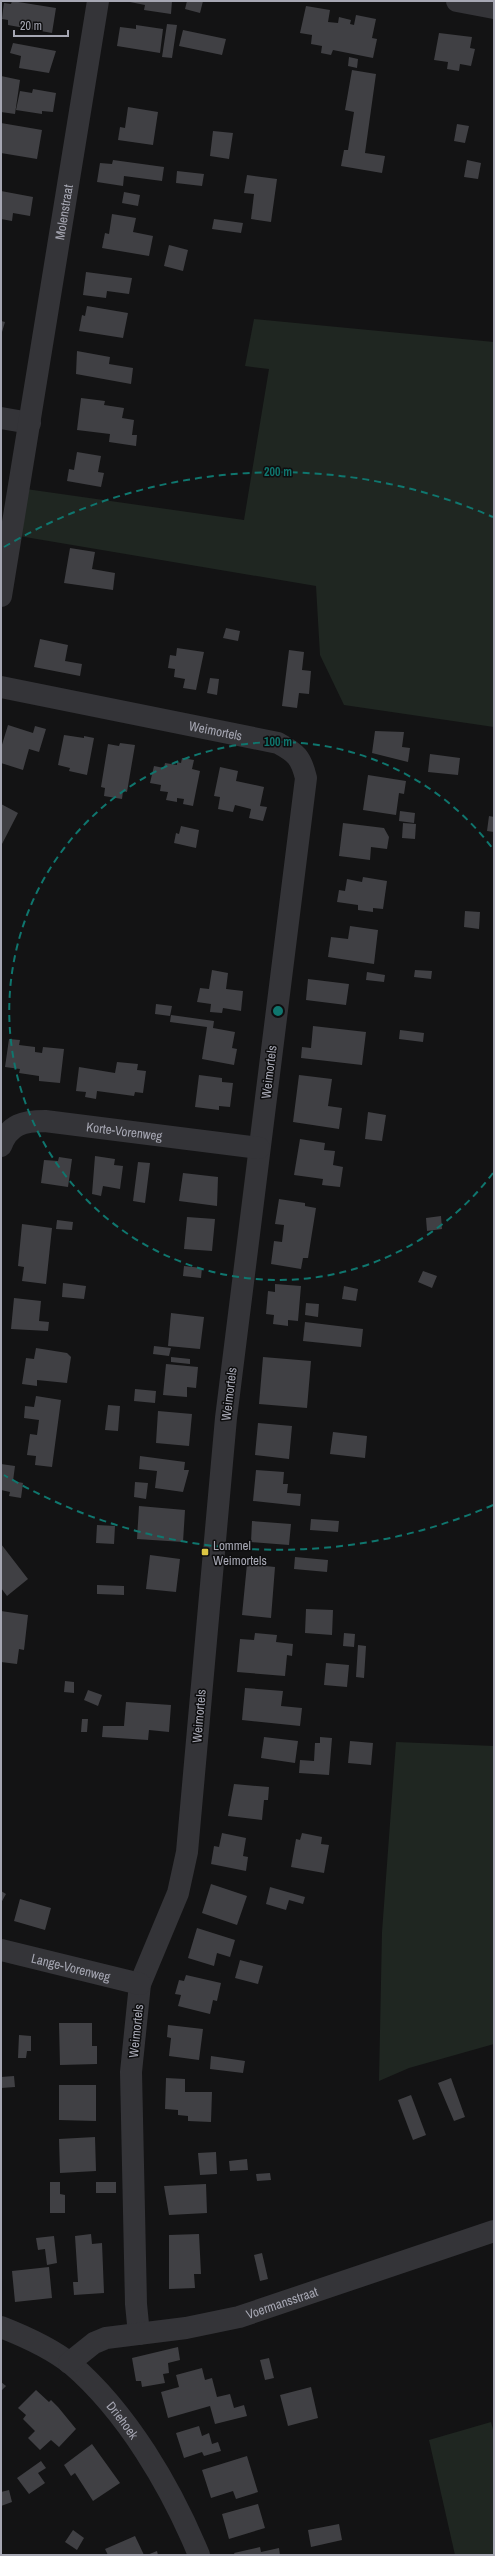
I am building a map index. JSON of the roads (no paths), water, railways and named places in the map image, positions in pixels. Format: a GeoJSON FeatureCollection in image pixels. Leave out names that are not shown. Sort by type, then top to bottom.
{"type":"FeatureCollection","features":[{"type":"Feature","properties":{"kind":"street","name":"Molenstraat"},"geometry":{"type":"LineString","coordinates":[[1,596],[98,1]]}},
{"type":"Feature","properties":{"kind":"street"},"geometry":{"type":"LineString","coordinates":[[457,1],[494,8]]}},
{"type":"Feature","properties":{"kind":"street"},"geometry":{"type":"LineString","coordinates":[[1,418],[30,423]]}},
{"type":"Feature","properties":{"kind":"street","name":"Weimortels"},"geometry":{"type":"LineString","coordinates":[[1,687],[263,738],[278,743],[294,752],[302,762],[306,778],[226,1418],[187,1852],[178,1893],[140,1984],[132,2072],[136,2304],[140,2334]]}},
{"type":"Feature","properties":{"kind":"street","name":"Korte-Vorenweg"},"geometry":{"type":"LineString","coordinates":[[1,1146],[6,1134],[11,1128],[28,1121],[53,1122],[259,1148]]}},
{"type":"Feature","properties":{"kind":"street","name":"Lange-Vorenweg"},"geometry":{"type":"LineString","coordinates":[[1,1950],[140,1984]]}},
{"type":"Feature","properties":{"kind":"street","name":"Voermansstraat"},"geometry":{"type":"LineString","coordinates":[[69,2363],[94,2343],[106,2338],[186,2328],[240,2317],[494,2231]]}},
{"type":"Feature","properties":{"kind":"street","name":"Driehoek"},"geometry":{"type":"LineString","coordinates":[[1,2327],[21,2335],[69,2363],[94,2386],[157,2471],[182,2513],[199,2555]]}},
{"type":"Feature","properties":{"kind":"place","name":"Lommel Weimortels"},"geometry":{"type":"Point","coordinates":[205,1552]}}]}
